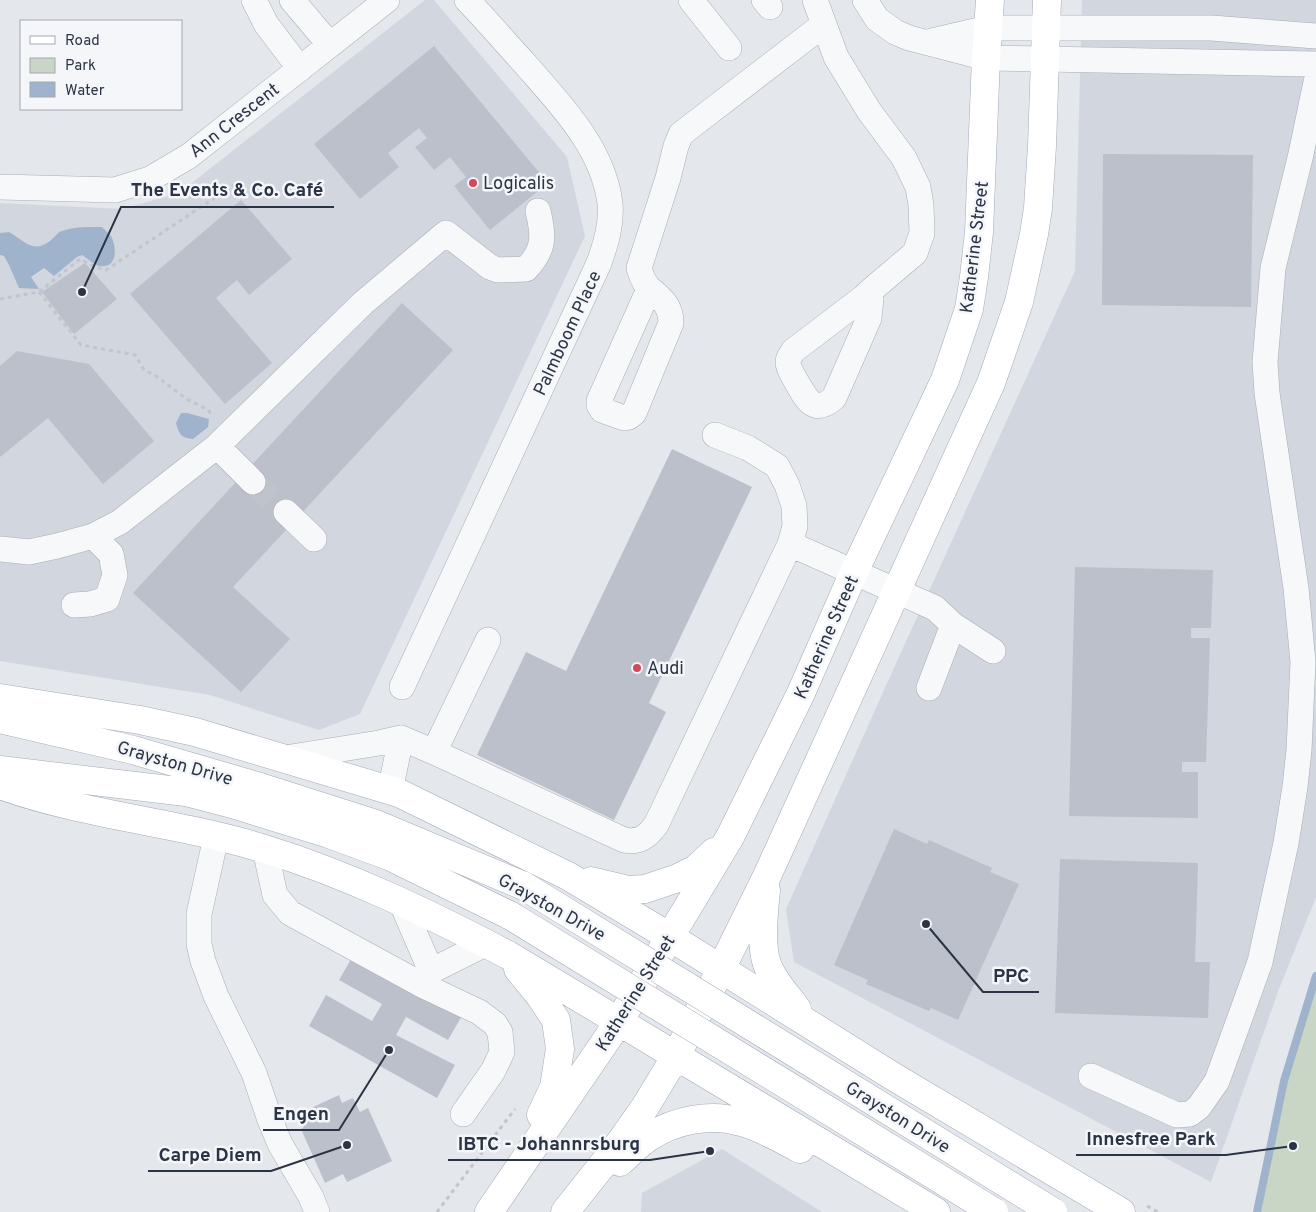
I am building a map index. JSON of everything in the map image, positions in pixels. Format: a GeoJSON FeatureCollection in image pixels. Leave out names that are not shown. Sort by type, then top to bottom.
{"type":"FeatureCollection","features":[{"type":"Feature","properties":{"kind":"main road","name":"Katherine Street"},"geometry":{"type":"LineString","coordinates":[[489,1212],[618,1023],[730,837],[801,693],[854,572],[946,380],[969,309],[980,232],[990,0]]}},
{"type":"Feature","properties":{"kind":"main road"},"geometry":{"type":"LineString","coordinates":[[566,1212],[635,1122],[676,1056],[721,969],[768,876],[991,383],[1018,302],[1038,208],[1047,0]]}},
{"type":"Feature","properties":{"kind":"main road"},"geometry":{"type":"LineString","coordinates":[[0,698],[140,720],[195,732],[390,790],[568,876],[670,937],[894,1077],[1120,1212]]}},
{"type":"Feature","properties":{"kind":"main road","name":"Grayston Drive"},"geometry":{"type":"LineString","coordinates":[[0,719],[133,750],[260,787],[373,823],[524,886],[1053,1212]]}},
{"type":"Feature","properties":{"kind":"main road","name":"Grayston Drive"},"geometry":{"type":"LineString","coordinates":[[0,770],[186,792],[329,834],[389,856],[520,921],[994,1212]]}},
{"type":"Feature","properties":{"kind":"main road"},"geometry":{"type":"LineString","coordinates":[[0,785],[86,810],[178,828],[265,849],[338,876],[402,904],[497,949],[936,1212]]}},
{"type":"Feature","properties":{"kind":"main road"},"geometry":{"type":"LineString","coordinates":[[568,876],[629,890],[645,889],[678,878],[696,869],[730,837]]}},
{"type":"Feature","properties":{"kind":"main road"},"geometry":{"type":"LineString","coordinates":[[768,876],[762,927],[766,963],[775,980],[805,1021]]}},
{"type":"Feature","properties":{"kind":"main road"},"geometry":{"type":"LineString","coordinates":[[497,949],[540,996],[556,1020],[560,1049],[554,1087],[515,1173]]}},
{"type":"Feature","properties":{"kind":"main road"},"geometry":{"type":"LineString","coordinates":[[566,1212],[647,1138],[678,1123],[712,1118],[740,1122],[773,1135],[924,1212]]}},
{"type":"Feature","properties":{"kind":"street"},"geometry":{"type":"LineString","coordinates":[[254,0],[266,24],[300,69]]}},
{"type":"Feature","properties":{"kind":"street"},"geometry":{"type":"LineString","coordinates":[[292,0],[330,45]]}},
{"type":"Feature","properties":{"kind":"street","name":"Ann Crescent"},"geometry":{"type":"LineString","coordinates":[[0,187],[114,190],[150,179],[189,156],[387,0]]}},
{"type":"Feature","properties":{"kind":"street","name":"Palmboom Place"},"geometry":{"type":"LineString","coordinates":[[402,688],[599,263],[610,225],[610,203],[605,180],[592,150],[562,106],[467,0]]}},
{"type":"Feature","properties":{"kind":"street"},"geometry":{"type":"LineString","coordinates":[[690,0],[729,48]]}},
{"type":"Feature","properties":{"kind":"street"},"geometry":{"type":"LineString","coordinates":[[815,0],[836,57],[869,111],[904,158],[918,187],[922,233],[915,253],[869,292]]}},
{"type":"Feature","properties":{"kind":"street"},"geometry":{"type":"LineString","coordinates":[[865,0],[877,19],[895,32],[909,38],[986,58],[1316,64]]}},
{"type":"Feature","properties":{"kind":"street"},"geometry":{"type":"LineString","coordinates":[[649,288],[641,277],[639,268],[668,178],[676,146],[682,134],[823,24]]}},
{"type":"Feature","properties":{"kind":"street"},"geometry":{"type":"LineString","coordinates":[[930,42],[988,28],[1211,28],[1316,36]]}},
{"type":"Feature","properties":{"kind":"street"},"geometry":{"type":"LineString","coordinates":[[1091,1076],[1177,1115],[1190,1114],[1199,1107],[1217,1081],[1260,962],[1286,844],[1295,787],[1300,750],[1303,671],[1296,588],[1267,394],[1266,330],[1273,268],[1301,154],[1316,82]]}},
{"type":"Feature","properties":{"kind":"street"},"geometry":{"type":"LineString","coordinates":[[0,549],[29,552],[93,536],[120,522],[325,341],[363,303],[446,233],[490,267],[498,270],[526,269],[539,254],[542,241],[543,231],[538,211]]}},
{"type":"Feature","properties":{"kind":"street"},"geometry":{"type":"LineString","coordinates":[[285,758],[401,738],[624,840],[632,842],[640,840],[648,834],[656,825],[790,544],[795,526],[794,506],[787,485],[777,466],[748,448],[715,434]]}},
{"type":"Feature","properties":{"kind":"street"},"geometry":{"type":"LineString","coordinates":[[218,435],[253,482]]}},
{"type":"Feature","properties":{"kind":"street"},"geometry":{"type":"LineString","coordinates":[[286,512],[314,540]]}},
{"type":"Feature","properties":{"kind":"street"},"geometry":{"type":"LineString","coordinates":[[74,605],[90,604],[107,599],[115,575],[111,554],[93,536]]}},
{"type":"Feature","properties":{"kind":"street"},"geometry":{"type":"LineString","coordinates":[[790,544],[935,608],[953,625],[993,651]]}},
{"type":"Feature","properties":{"kind":"street"},"geometry":{"type":"LineString","coordinates":[[928,688],[953,625]]}},
{"type":"Feature","properties":{"kind":"street"},"geometry":{"type":"LineString","coordinates":[[434,752],[488,640]]}},
{"type":"Feature","properties":{"kind":"street"},"geometry":{"type":"LineString","coordinates":[[390,790],[401,738]]}},
{"type":"Feature","properties":{"kind":"street"},"geometry":{"type":"LineString","coordinates":[[216,837],[199,914],[199,944],[203,961],[216,996],[254,1073],[280,1144],[318,1212]]}},
{"type":"Feature","properties":{"kind":"street"},"geometry":{"type":"LineString","coordinates":[[265,849],[275,895],[290,913],[428,978],[488,1017],[495,1024],[500,1032],[502,1052],[494,1071],[463,1114]]}},
{"type":"Feature","properties":{"kind":"street"},"geometry":{"type":"LineString","coordinates":[[402,904],[428,978]]}},
{"type":"Feature","properties":{"kind":"street"},"geometry":{"type":"LineString","coordinates":[[428,978],[497,949]]}},
{"type":"Feature","properties":{"kind":"path"},"geometry":{"type":"LineString","coordinates":[[0,299],[39,292],[80,259],[95,267],[106,270],[236,183]]}},
{"type":"Feature","properties":{"kind":"path"},"geometry":{"type":"LineString","coordinates":[[39,292],[81,346],[135,355],[144,370],[156,376],[185,398],[208,410],[218,435]]}},
{"type":"Feature","properties":{"kind":"path"},"geometry":{"type":"LineString","coordinates":[[437,1212],[521,1102]]}},
{"type":"Feature","properties":{"kind":"shaded area"},"geometry":{"type":"Polygon","coordinates":[[[425,0],[434,0],[567,157],[585,236],[360,714],[319,730],[210,695],[0,661],[0,203],[122,209],[179,193],[425,0]]]}},
{"type":"Feature","properties":{"kind":"shaded area"},"geometry":{"type":"Polygon","coordinates":[[[1082,0],[1316,0],[1316,897],[1279,989],[1211,1182],[794,962],[786,909],[1075,271],[1082,0]]]}},
{"type":"Feature","properties":{"kind":"shaded area"},"geometry":{"type":"Polygon","coordinates":[[[722,1149],[822,1212],[641,1212],[642,1193],[722,1149]]]}},
{"type":"Feature","properties":{"kind":"green space"},"geometry":{"type":"Polygon","coordinates":[[[1316,976],[1316,1212],[1257,1212],[1284,1081],[1316,976]]]}},
{"type":"Feature","properties":{"kind":"water"},"geometry":{"type":"Polygon","coordinates":[[[102,227],[111,236],[113,241],[115,251],[113,261],[110,264],[99,266],[82,255],[54,276],[44,268],[31,277],[39,289],[19,288],[4,256],[0,255],[0,233],[9,232],[29,245],[38,246],[44,245],[60,232],[67,229],[102,227]]]}},
{"type":"Feature","properties":{"kind":"water"},"geometry":{"type":"Polygon","coordinates":[[[181,413],[209,419],[208,427],[193,439],[186,438],[180,433],[176,423],[181,413]]]}},
{"type":"Feature","properties":{"kind":"building"},"geometry":{"type":"Polygon","coordinates":[[[434,46],[548,183],[490,230],[454,186],[466,177],[450,157],[434,170],[415,147],[427,138],[419,128],[388,153],[399,167],[360,199],[314,144],[434,46]]]}},
{"type":"Feature","properties":{"kind":"building"},"geometry":{"type":"Polygon","coordinates":[[[1103,154],[1253,155],[1251,307],[1102,305],[1103,154]]]}},
{"type":"Feature","properties":{"kind":"building"},"geometry":{"type":"Polygon","coordinates":[[[241,200],[292,259],[249,295],[237,280],[216,298],[272,363],[225,404],[130,294],[241,200]]]}},
{"type":"Feature","properties":{"kind":"building"},"geometry":{"type":"Polygon","coordinates":[[[85,263],[117,299],[74,334],[42,292],[85,263]]]}},
{"type":"Feature","properties":{"kind":"building"},"geometry":{"type":"Polygon","coordinates":[[[402,303],[453,350],[233,587],[290,639],[241,692],[133,593],[402,303]]]}},
{"type":"Feature","properties":{"kind":"building"},"geometry":{"type":"Polygon","coordinates":[[[17,351],[89,364],[154,441],[103,484],[48,418],[0,457],[0,366],[17,351]]]}},
{"type":"Feature","properties":{"kind":"building"},"geometry":{"type":"Polygon","coordinates":[[[672,449],[752,487],[649,703],[666,712],[614,820],[477,755],[526,652],[566,671],[672,449]]]}},
{"type":"Feature","properties":{"kind":"building"},"geometry":{"type":"Polygon","coordinates":[[[1075,567],[1213,570],[1211,628],[1191,628],[1191,638],[1210,638],[1206,762],[1182,762],[1182,772],[1198,772],[1198,818],[1069,816],[1075,567]]]}},
{"type":"Feature","properties":{"kind":"building"},"geometry":{"type":"Polygon","coordinates":[[[894,829],[927,844],[929,840],[992,868],[990,872],[1019,884],[958,1020],[931,1008],[929,1011],[866,984],[868,980],[834,965],[894,829]]]}},
{"type":"Feature","properties":{"kind":"building"},"geometry":{"type":"Polygon","coordinates":[[[1060,859],[1198,863],[1195,962],[1210,962],[1208,1018],[1055,1013],[1060,859]]]}},
{"type":"Feature","properties":{"kind":"building"},"geometry":{"type":"Polygon","coordinates":[[[354,954],[463,1014],[448,1040],[406,1017],[396,1035],[455,1065],[437,1098],[309,1026],[326,995],[372,1021],[382,1004],[339,980],[354,954]]]}},
{"type":"Feature","properties":{"kind":"building"},"geometry":{"type":"Polygon","coordinates":[[[339,1095],[342,1103],[353,1098],[360,1112],[368,1108],[392,1161],[347,1182],[343,1174],[325,1183],[301,1129],[304,1127],[298,1114],[339,1095]]]}},
{"type":"Feature","properties":{"kind":"waterway"},"geometry":{"type":"LineString","coordinates":[[1257,1212],[1284,1081],[1316,976]]}},
{"type":"Feature","properties":{"kind":"tunnel"},"geometry":{"type":"LineString","coordinates":[[253,482],[286,512]]}},
{"type":"Feature","properties":{"kind":"place","name":"Logicalis"},"geometry":{"type":"Point","coordinates":[473,183]}},
{"type":"Feature","properties":{"kind":"place","name":"The Events & Co. Café"},"geometry":{"type":"Point","coordinates":[82,292]}},
{"type":"Feature","properties":{"kind":"place","name":"Audi"},"geometry":{"type":"Point","coordinates":[637,668]}},
{"type":"Feature","properties":{"kind":"place","name":"PPC"},"geometry":{"type":"Point","coordinates":[926,924]}},
{"type":"Feature","properties":{"kind":"place","name":"Engen"},"geometry":{"type":"Point","coordinates":[389,1050]}},
{"type":"Feature","properties":{"kind":"place","name":"Carpe Diem"},"geometry":{"type":"Point","coordinates":[347,1145]}},
{"type":"Feature","properties":{"kind":"place","name":"Innesfree Park"},"geometry":{"type":"Point","coordinates":[1293,1146]}},
{"type":"Feature","properties":{"kind":"place","name":"IBTC - Johannrsburg"},"geometry":{"type":"Point","coordinates":[710,1151]}}]}
